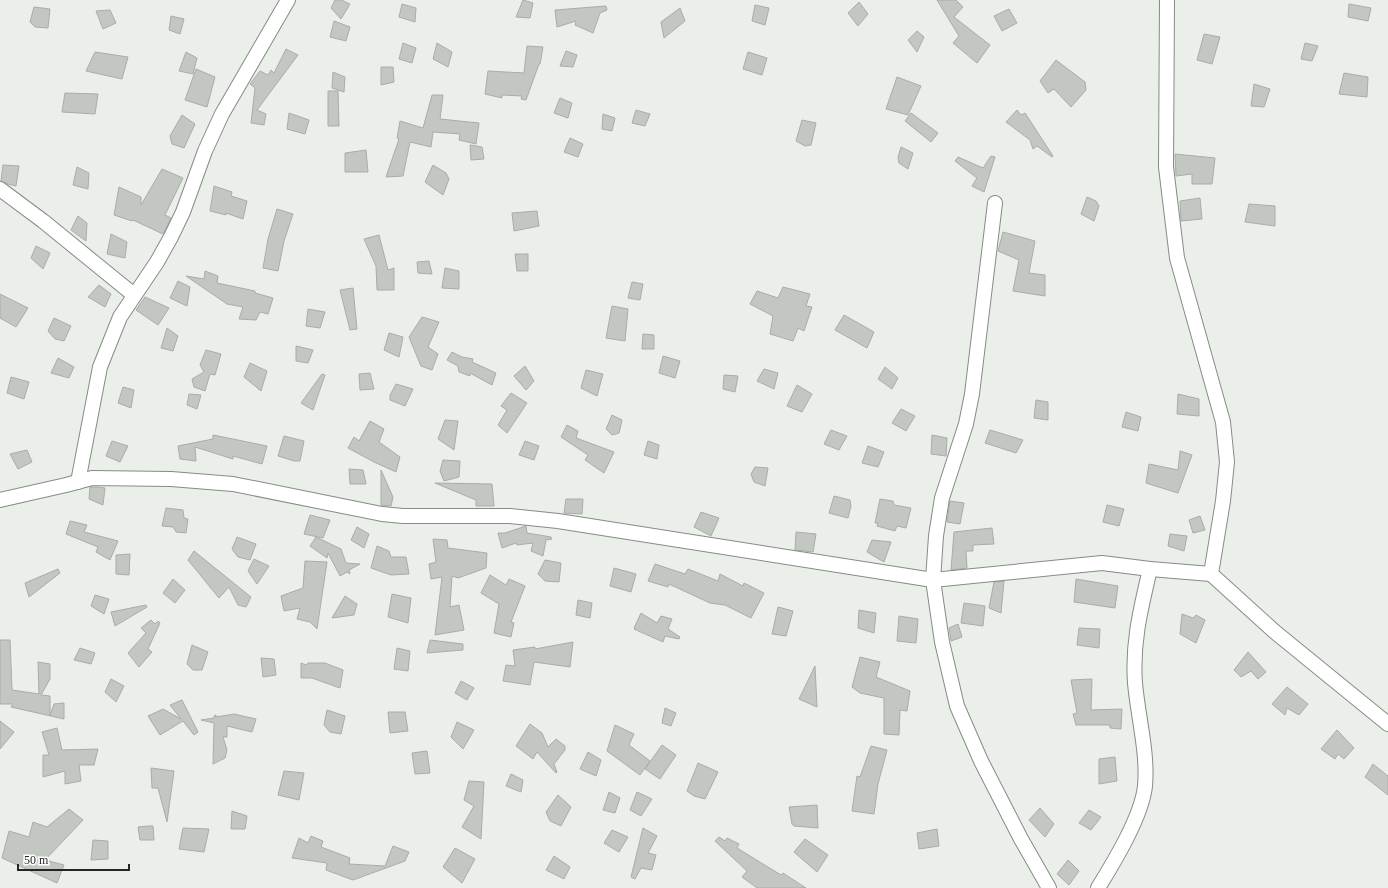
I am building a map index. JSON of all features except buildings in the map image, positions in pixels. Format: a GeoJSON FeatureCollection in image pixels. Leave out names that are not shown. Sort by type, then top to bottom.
{"type":"FeatureCollection","features":[{"type":"Feature","properties":{"kind":"street"},"geometry":{"type":"LineString","coordinates":[[78,482],[100,367],[120,317],[171,236],[183,212],[205,151],[222,114],[288,0]]}},
{"type":"Feature","properties":{"kind":"street"},"geometry":{"type":"LineString","coordinates":[[1167,0],[1166,167],[1177,258],[1223,422],[1226,462],[1224,501],[1211,574]]}},
{"type":"Feature","properties":{"kind":"street"},"geometry":{"type":"LineString","coordinates":[[0,189],[134,295]]}},
{"type":"Feature","properties":{"kind":"street"},"geometry":{"type":"LineString","coordinates":[[995,203],[972,394],[966,424],[942,498],[936,536],[933,580],[942,642],[956,706],[981,761],[1021,839],[1049,888]]}},
{"type":"Feature","properties":{"kind":"street"},"geometry":{"type":"LineString","coordinates":[[0,500],[92,478],[171,478],[234,484],[382,514],[403,516],[510,516],[558,521],[933,580],[1102,563],[1211,574],[1275,632],[1388,724]]}},
{"type":"Feature","properties":{"kind":"street"},"geometry":{"type":"LineString","coordinates":[[1098,888],[1138,814],[1145,787],[1145,766],[1135,683],[1135,653],[1136,630],[1150,569]]}}]}
